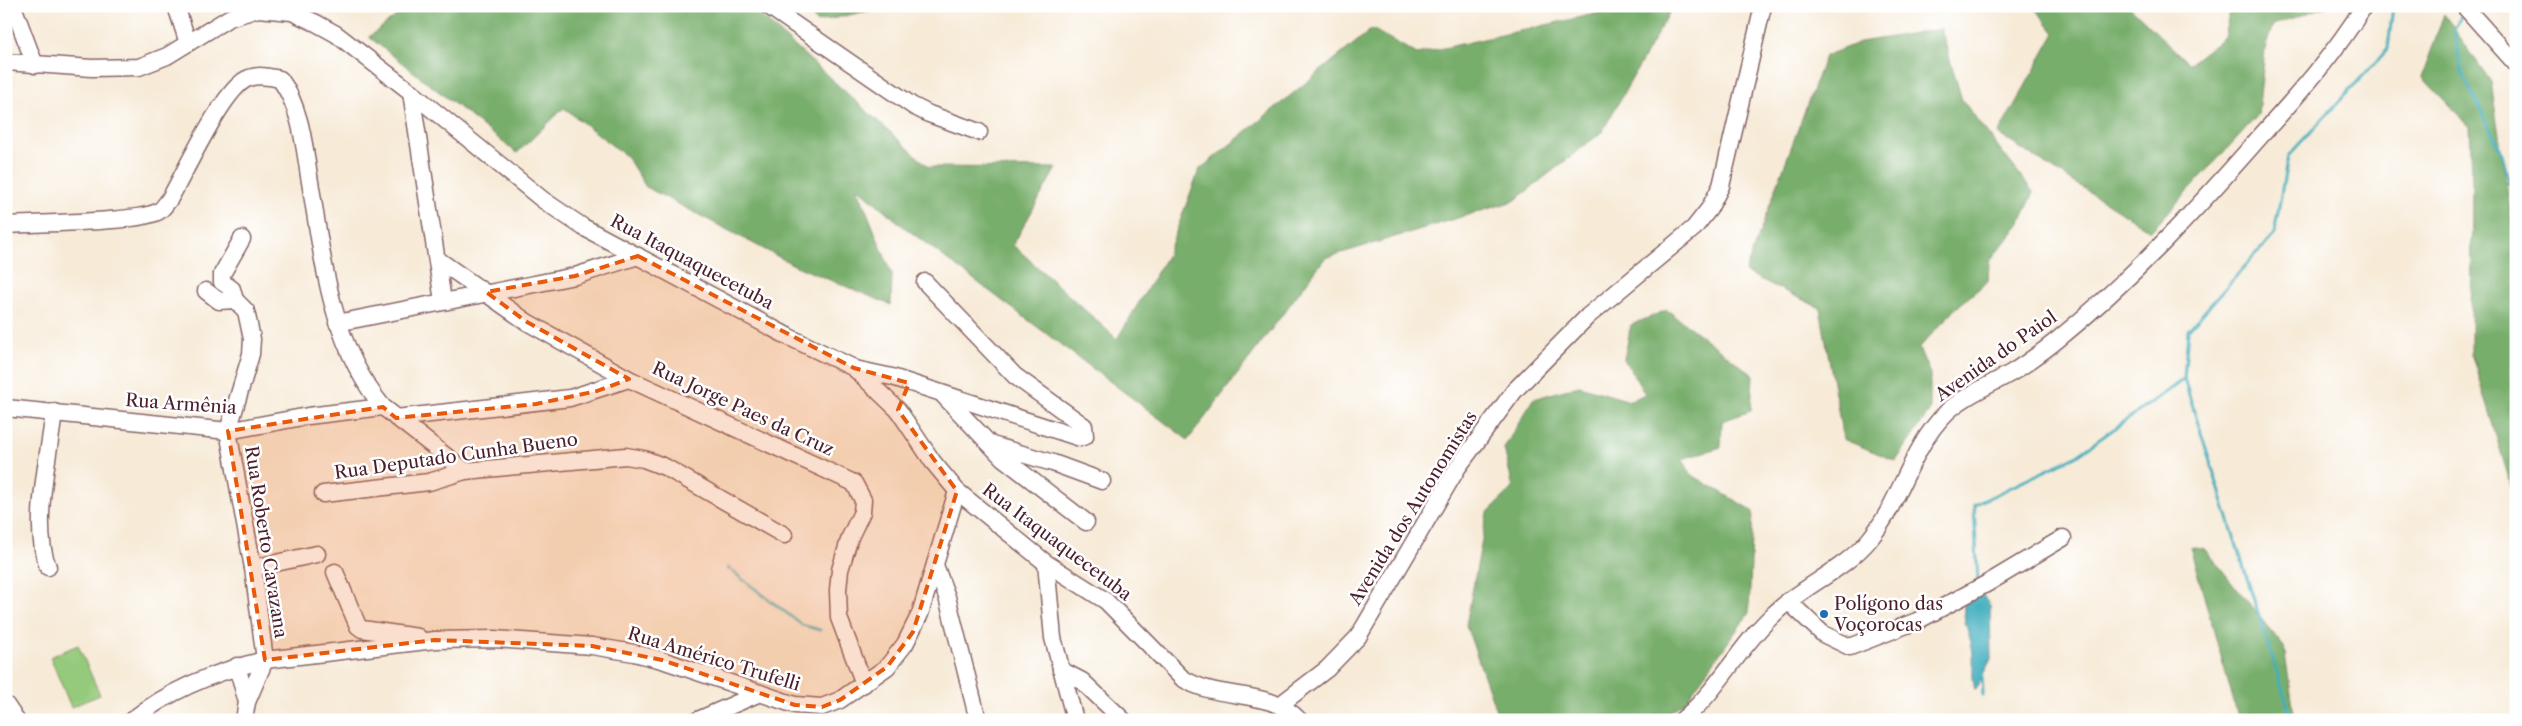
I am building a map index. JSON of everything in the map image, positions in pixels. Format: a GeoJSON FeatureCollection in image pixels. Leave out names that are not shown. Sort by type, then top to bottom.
{"type":"FeatureCollection","features":[{"type":"Feature","properties":{"kind":"street"},"geometry":{"type":"LineString","coordinates":[[13,6],[35,65]]}},
{"type":"Feature","properties":{"kind":"street"},"geometry":{"type":"LineString","coordinates":[[176,6],[188,43]]}},
{"type":"Feature","properties":{"kind":"street"},"geometry":{"type":"LineString","coordinates":[[768,6],[913,106],[935,117],[979,132]]}},
{"type":"Feature","properties":{"kind":"street","name":"Avenida dos Autonomistas"},"geometry":{"type":"LineString","coordinates":[[1281,704],[1327,669],[1358,636],[1458,468],[1515,390],[1569,334],[1694,228],[1709,209],[1722,186],[1763,6]]}},
{"type":"Feature","properties":{"kind":"street","name":"Avenida do Paiol"},"geometry":{"type":"LineString","coordinates":[[1682,720],[1712,690],[1752,636],[1788,601],[1841,565],[1868,541],[1891,506],[1913,459],[1935,426],[1948,411],[2014,371],[2054,342],[2155,252],[2286,108],[2336,48],[2364,6]]}},
{"type":"Feature","properties":{"kind":"street"},"geometry":{"type":"LineString","coordinates":[[2464,6],[2516,64]]}},
{"type":"Feature","properties":{"kind":"street","name":"Rua Itaquaquecetuba"},"geometry":{"type":"LineString","coordinates":[[6,62],[92,68],[139,67],[166,56],[229,18],[258,8],[297,9],[336,34],[411,92],[543,200],[583,227],[854,368],[898,410],[933,462],[958,491],[1046,563],[1106,601],[1165,663],[1196,687],[1281,704]]}},
{"type":"Feature","properties":{"kind":"street"},"geometry":{"type":"LineString","coordinates":[[6,225],[149,216],[160,211],[169,200],[213,119],[236,86],[248,78],[262,76],[280,79],[291,94],[304,141],[324,269],[337,322],[359,370],[372,394],[383,407],[465,471]]}},
{"type":"Feature","properties":{"kind":"street"},"geometry":{"type":"LineString","coordinates":[[411,92],[442,301]]}},
{"type":"Feature","properties":{"kind":"street"},"geometry":{"type":"LineString","coordinates":[[228,430],[251,354],[252,339],[241,305],[232,289],[222,282],[222,274],[242,239]]}},
{"type":"Feature","properties":{"kind":"street"},"geometry":{"type":"LineString","coordinates":[[337,322],[575,276],[638,256]]}},
{"type":"Feature","properties":{"kind":"street","name":"Rua Jorge Paes da Cruz"},"geometry":{"type":"LineString","coordinates":[[437,259],[527,322],[629,379],[854,483],[863,500],[862,512],[850,537],[840,570],[838,590],[839,618],[864,684]]}},
{"type":"Feature","properties":{"kind":"street"},"geometry":{"type":"LineString","coordinates":[[854,368],[909,383],[1080,438],[1086,434],[1084,426],[1015,376],[925,282]]}},
{"type":"Feature","properties":{"kind":"street"},"geometry":{"type":"LineString","coordinates":[[206,291],[219,301],[241,305]]}},
{"type":"Feature","properties":{"kind":"street"},"geometry":{"type":"LineString","coordinates":[[396,418],[570,398],[629,379]]}},
{"type":"Feature","properties":{"kind":"street"},"geometry":{"type":"LineString","coordinates":[[898,410],[909,383]]}},
{"type":"Feature","properties":{"kind":"street"},"geometry":{"type":"LineString","coordinates":[[942,395],[1004,458],[1086,522]]}},
{"type":"Feature","properties":{"kind":"street","name":"Rua Armênia"},"geometry":{"type":"LineString","coordinates":[[6,408],[228,430],[308,416],[383,407]]}},
{"type":"Feature","properties":{"kind":"street"},"geometry":{"type":"LineString","coordinates":[[48,567],[42,551],[41,526],[54,412]]}},
{"type":"Feature","properties":{"kind":"street","name":"Rua Roberto Cavazana"},"geometry":{"type":"LineString","coordinates":[[228,430],[253,568],[264,660]]}},
{"type":"Feature","properties":{"kind":"street"},"geometry":{"type":"LineString","coordinates":[[990,445],[1102,481]]}},
{"type":"Feature","properties":{"kind":"street","name":"Rua Deputado Cunha Bueno"},"geometry":{"type":"LineString","coordinates":[[323,494],[428,482],[465,471],[609,456],[644,459],[665,468],[784,535]]}},
{"type":"Feature","properties":{"kind":"street","name":"Rua Américo Trufelli"},"geometry":{"type":"LineString","coordinates":[[132,720],[181,687],[237,666],[264,660],[435,640],[494,639],[592,646],[634,653],[795,705],[822,707],[840,700],[887,667],[913,632],[958,491]]}},
{"type":"Feature","properties":{"kind":"street"},"geometry":{"type":"LineString","coordinates":[[1788,601],[1823,634],[1850,647],[1917,621],[1988,583],[2063,538]]}},
{"type":"Feature","properties":{"kind":"street"},"geometry":{"type":"LineString","coordinates":[[253,568],[317,554]]}},
{"type":"Feature","properties":{"kind":"street"},"geometry":{"type":"LineString","coordinates":[[1046,563],[1053,638],[1074,720]]}},
{"type":"Feature","properties":{"kind":"street"},"geometry":{"type":"LineString","coordinates":[[935,565],[947,597],[978,720]]}},
{"type":"Feature","properties":{"kind":"street"},"geometry":{"type":"LineString","coordinates":[[335,572],[356,622],[362,629],[435,640]]}},
{"type":"Feature","properties":{"kind":"street"},"geometry":{"type":"LineString","coordinates":[[244,720],[247,702],[264,660]]}},
{"type":"Feature","properties":{"kind":"street"},"geometry":{"type":"LineString","coordinates":[[237,666],[247,702]]}},
{"type":"Feature","properties":{"kind":"street"},"geometry":{"type":"LineString","coordinates":[[1061,670],[1082,681],[1101,696],[1123,720]]}},
{"type":"Feature","properties":{"kind":"street"},"geometry":{"type":"LineString","coordinates":[[698,720],[760,693]]}},
{"type":"Feature","properties":{"kind":"street"},"geometry":{"type":"LineString","coordinates":[[1281,704],[1298,720]]}},
{"type":"Feature","properties":{"kind":"street"},"geometry":{"type":"LineString","coordinates":[[6,705],[16,720]]}},
{"type":"Feature","properties":{"kind":"highlighted area"},"geometry":{"type":"Polygon","coordinates":[[[638,256],[854,368],[909,383],[898,410],[957,491],[913,632],[887,667],[840,700],[822,707],[795,705],[662,660],[592,646],[435,640],[265,660],[228,431],[383,407],[396,418],[536,404],[597,391],[629,379],[527,322],[486,292],[575,276],[638,256]]]}},
{"type":"Feature","properties":{"kind":"green space"},"geometry":{"type":"Polygon","coordinates":[[[409,6],[750,6],[929,167],[1056,168],[1013,245],[1117,339],[1167,256],[1199,170],[1372,29],[1417,54],[1630,6],[1673,6],[1602,132],[1514,201],[1325,258],[1188,440],[904,227],[857,187],[892,275],[891,305],[796,266],[646,187],[627,157],[564,108],[517,153],[369,37],[409,6]]]}},
{"type":"Feature","properties":{"kind":"green space"},"geometry":{"type":"Polygon","coordinates":[[[802,6],[878,6],[872,10],[817,22],[802,6]]]}},
{"type":"Feature","properties":{"kind":"green space"},"geometry":{"type":"Polygon","coordinates":[[[2033,6],[2129,6],[2189,64],[2224,37],[2231,6],[2328,6],[2273,25],[2265,49],[2258,115],[2151,231],[1998,134],[2055,33],[2033,6]]]}},
{"type":"Feature","properties":{"kind":"green space"},"geometry":{"type":"Polygon","coordinates":[[[2444,14],[2491,82],[2516,249],[2516,502],[2471,353],[2472,176],[2470,127],[2422,77],[2444,14]]]}},
{"type":"Feature","properties":{"kind":"green space"},"geometry":{"type":"Polygon","coordinates":[[[1941,29],[1962,100],[2034,193],[2019,224],[1989,262],[1988,281],[1955,309],[1919,348],[1930,374],[1930,410],[1896,461],[1843,439],[1820,308],[1745,272],[1825,56],[1860,42],[1941,29]]]}},
{"type":"Feature","properties":{"kind":"green space"},"geometry":{"type":"Polygon","coordinates":[[[1667,310],[1753,375],[1751,411],[1722,421],[1721,447],[1682,459],[1692,475],[1753,511],[1749,613],[1685,702],[1657,720],[1490,720],[1496,710],[1466,625],[1487,513],[1513,488],[1504,448],[1533,399],[1579,386],[1630,401],[1645,394],[1624,359],[1631,325],[1667,310]]]}},
{"type":"Feature","properties":{"kind":"green space"},"geometry":{"type":"Polygon","coordinates":[[[2190,547],[2206,550],[2284,647],[2295,720],[2239,720],[2190,547]]]}},
{"type":"Feature","properties":{"kind":"green space"},"geometry":{"type":"Polygon","coordinates":[[[78,645],[100,695],[71,707],[50,657],[78,645]]]}},
{"type":"Feature","properties":{"kind":"water"},"geometry":{"type":"Polygon","coordinates":[[[1982,594],[1990,605],[1991,659],[1975,690],[1972,648],[1964,617],[1964,604],[1982,594]]]}},
{"type":"Feature","properties":{"kind":"waterway"},"geometry":{"type":"LineString","coordinates":[[1978,582],[1974,505],[2076,456],[2184,379],[2188,330],[2274,234],[2288,156],[2388,49],[2393,6]]}},
{"type":"Feature","properties":{"kind":"waterway"},"geometry":{"type":"LineString","coordinates":[[2461,16],[2454,30],[2462,73],[2501,151],[2516,207]]}},
{"type":"Feature","properties":{"kind":"waterway"},"geometry":{"type":"LineString","coordinates":[[2184,379],[2292,720]]}},
{"type":"Feature","properties":{"kind":"waterway"},"geometry":{"type":"LineString","coordinates":[[728,568],[802,625],[820,630]]}},
{"type":"Feature","properties":{"kind":"waterway"},"geometry":{"type":"LineString","coordinates":[[1982,673],[1983,695]]}},
{"type":"Feature","properties":{"kind":"place","name":"Polígono das Voçorocas"},"geometry":{"type":"Point","coordinates":[1824,614]}}]}
